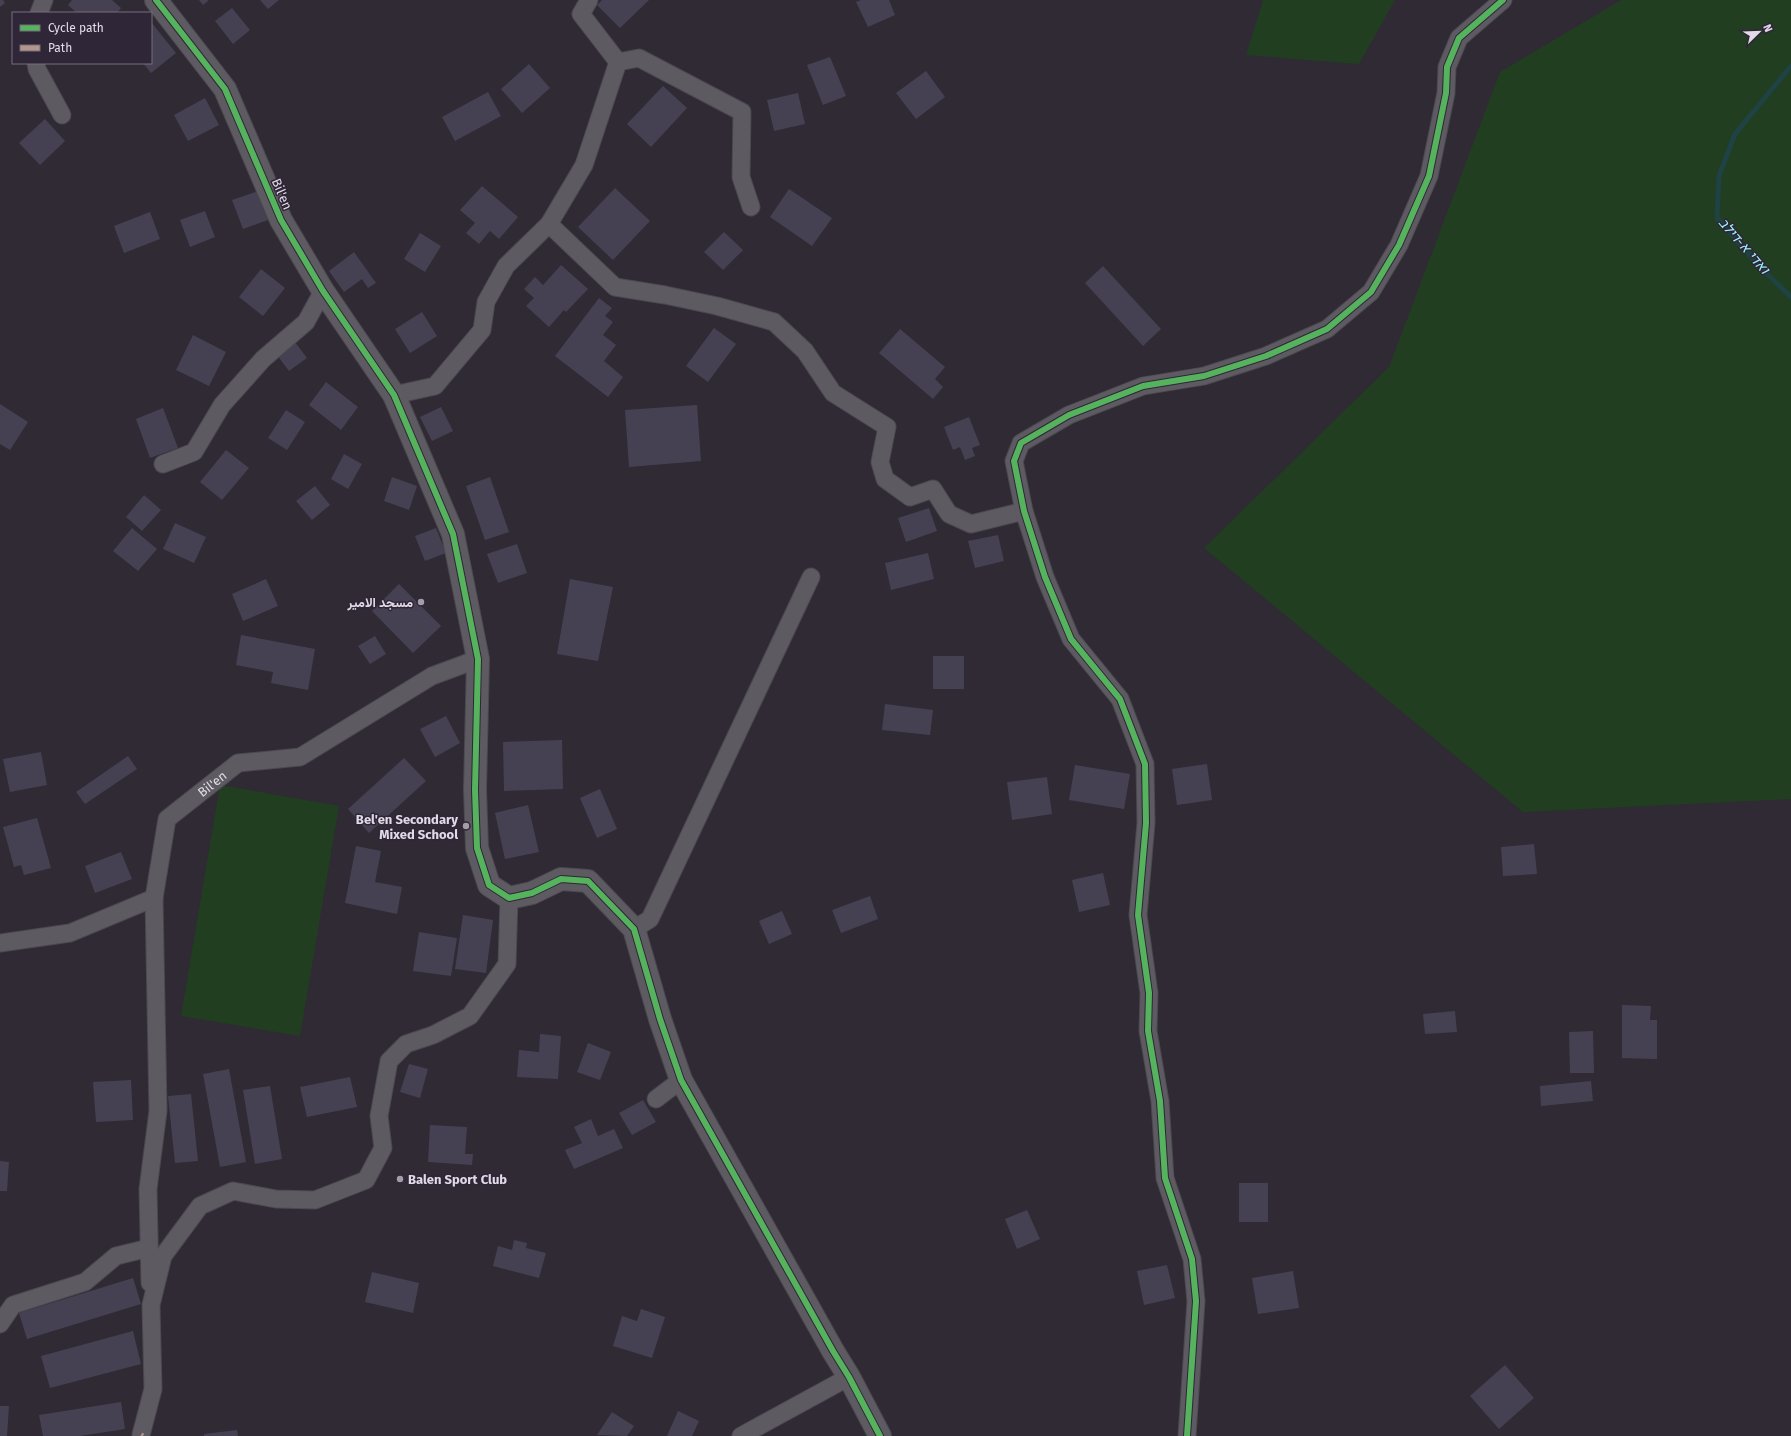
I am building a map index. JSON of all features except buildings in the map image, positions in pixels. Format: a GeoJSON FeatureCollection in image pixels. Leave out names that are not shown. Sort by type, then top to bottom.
{"type":"FeatureCollection","features":[{"type":"Feature","properties":{"kind":"street"},"geometry":{"type":"LineString","coordinates":[[39,12],[44,0]]}},
{"type":"Feature","properties":{"kind":"street","name":"Bil'en"},"geometry":{"type":"LineString","coordinates":[[156,0],[225,89],[281,220],[323,291],[394,395],[453,534],[478,659],[475,790],[477,848],[489,885],[509,898]]}},
{"type":"Feature","properties":{"kind":"street"},"geometry":{"type":"LineString","coordinates":[[589,0],[581,14],[618,62]]}},
{"type":"Feature","properties":{"kind":"street"},"geometry":{"type":"LineString","coordinates":[[1186,1436],[1196,1301],[1192,1260],[1165,1178],[1160,1101],[1148,1031],[1149,993],[1138,915],[1146,823],[1145,764],[1120,699],[1071,639],[1045,577],[1024,511],[1014,461],[1021,443],[1069,415],[1143,386],[1204,376],[1266,356],[1327,329],[1371,292],[1399,245],[1429,176],[1446,93],[1447,67],[1459,38],[1503,0]]}},
{"type":"Feature","properties":{"kind":"street"},"geometry":{"type":"LineString","coordinates":[[618,62],[639,58],[742,112],[741,177],[752,207]]}},
{"type":"Feature","properties":{"kind":"street"},"geometry":{"type":"LineString","coordinates":[[394,395],[435,386],[482,330],[486,302],[506,266],[549,224],[584,165],[618,62]]}},
{"type":"Feature","properties":{"kind":"street"},"geometry":{"type":"LineString","coordinates":[[36,64],[37,69],[62,115]]}},
{"type":"Feature","properties":{"kind":"street"},"geometry":{"type":"LineString","coordinates":[[549,224],[615,287],[709,304],[774,322],[805,351],[834,393],[887,427],[880,462],[884,479],[910,497],[933,489],[950,514],[971,524],[1024,511]]}},
{"type":"Feature","properties":{"kind":"street"},"geometry":{"type":"LineString","coordinates":[[163,464],[194,452],[222,405],[263,359],[306,322],[323,291]]}},
{"type":"Feature","properties":{"kind":"street"},"geometry":{"type":"LineString","coordinates":[[634,929],[650,919],[811,577]]}},
{"type":"Feature","properties":{"kind":"street","name":"Bil'en"},"geometry":{"type":"LineString","coordinates":[[151,1305],[148,1189],[158,1111],[154,898],[166,818],[238,763],[300,758],[432,676],[478,659]]}},
{"type":"Feature","properties":{"kind":"street"},"geometry":{"type":"LineString","coordinates":[[141,1435],[153,1389],[151,1305],[163,1256],[200,1206],[233,1191],[276,1199],[315,1200],[366,1180],[383,1148],[379,1116],[389,1062],[406,1044],[434,1035],[470,1016],[507,964],[509,898],[532,893],[561,879],[588,881],[634,929],[660,1019],[681,1080],[849,1377],[880,1436]]}},
{"type":"Feature","properties":{"kind":"street"},"geometry":{"type":"LineString","coordinates":[[0,943],[70,933],[154,898]]}},
{"type":"Feature","properties":{"kind":"street"},"geometry":{"type":"LineString","coordinates":[[656,1099],[681,1080]]}},
{"type":"Feature","properties":{"kind":"street"},"geometry":{"type":"LineString","coordinates":[[0,1324],[13,1305],[85,1282],[116,1256],[149,1248]]}},
{"type":"Feature","properties":{"kind":"street"},"geometry":{"type":"LineString","coordinates":[[741,1436],[849,1377]]}},
{"type":"Feature","properties":{"kind":"green space"},"geometry":{"type":"Polygon","coordinates":[[[1263,0],[1395,0],[1359,64],[1246,55],[1263,0]]]}},
{"type":"Feature","properties":{"kind":"green space"},"geometry":{"type":"Polygon","coordinates":[[[1621,0],[1791,0],[1791,799],[1523,812],[1204,548],[1389,367],[1500,72],[1621,0]]]}},
{"type":"Feature","properties":{"kind":"green space"},"geometry":{"type":"Polygon","coordinates":[[[220,785],[339,806],[300,1036],[181,1016],[220,785]]]}},
{"type":"Feature","properties":{"kind":"waterway","name":"ואדי א-דילב"},"geometry":{"type":"LineString","coordinates":[[1791,66],[1735,134],[1719,176],[1717,218],[1761,268],[1791,297]]}},
{"type":"Feature","properties":{"kind":"cycle path"},"geometry":{"type":"LineString","coordinates":[[156,0],[225,89],[281,220],[323,291],[394,395],[453,534],[478,659],[475,790],[477,848],[489,885],[509,898],[532,893],[561,879],[588,881],[634,929],[660,1019],[681,1080],[849,1377],[880,1436]]}},
{"type":"Feature","properties":{"kind":"cycle path"},"geometry":{"type":"LineString","coordinates":[[1187,1436],[1196,1301],[1192,1259],[1165,1178],[1160,1101],[1148,1031],[1149,993],[1138,915],[1146,823],[1145,764],[1120,699],[1071,639],[1045,577],[1024,511],[1014,461],[1021,443],[1069,415],[1143,386],[1204,376],[1266,356],[1327,329],[1371,292],[1399,245],[1429,176],[1446,93],[1447,67],[1459,38],[1503,0]]}},
{"type":"Feature","properties":{"kind":"place","name":"مسجد الامير"},"geometry":{"type":"Point","coordinates":[421,602]}},
{"type":"Feature","properties":{"kind":"place","name":"Bel'en Secondary Mixed School"},"geometry":{"type":"Point","coordinates":[466,826]}},
{"type":"Feature","properties":{"kind":"place","name":"Balen Sport Club"},"geometry":{"type":"Point","coordinates":[400,1179]}}]}
